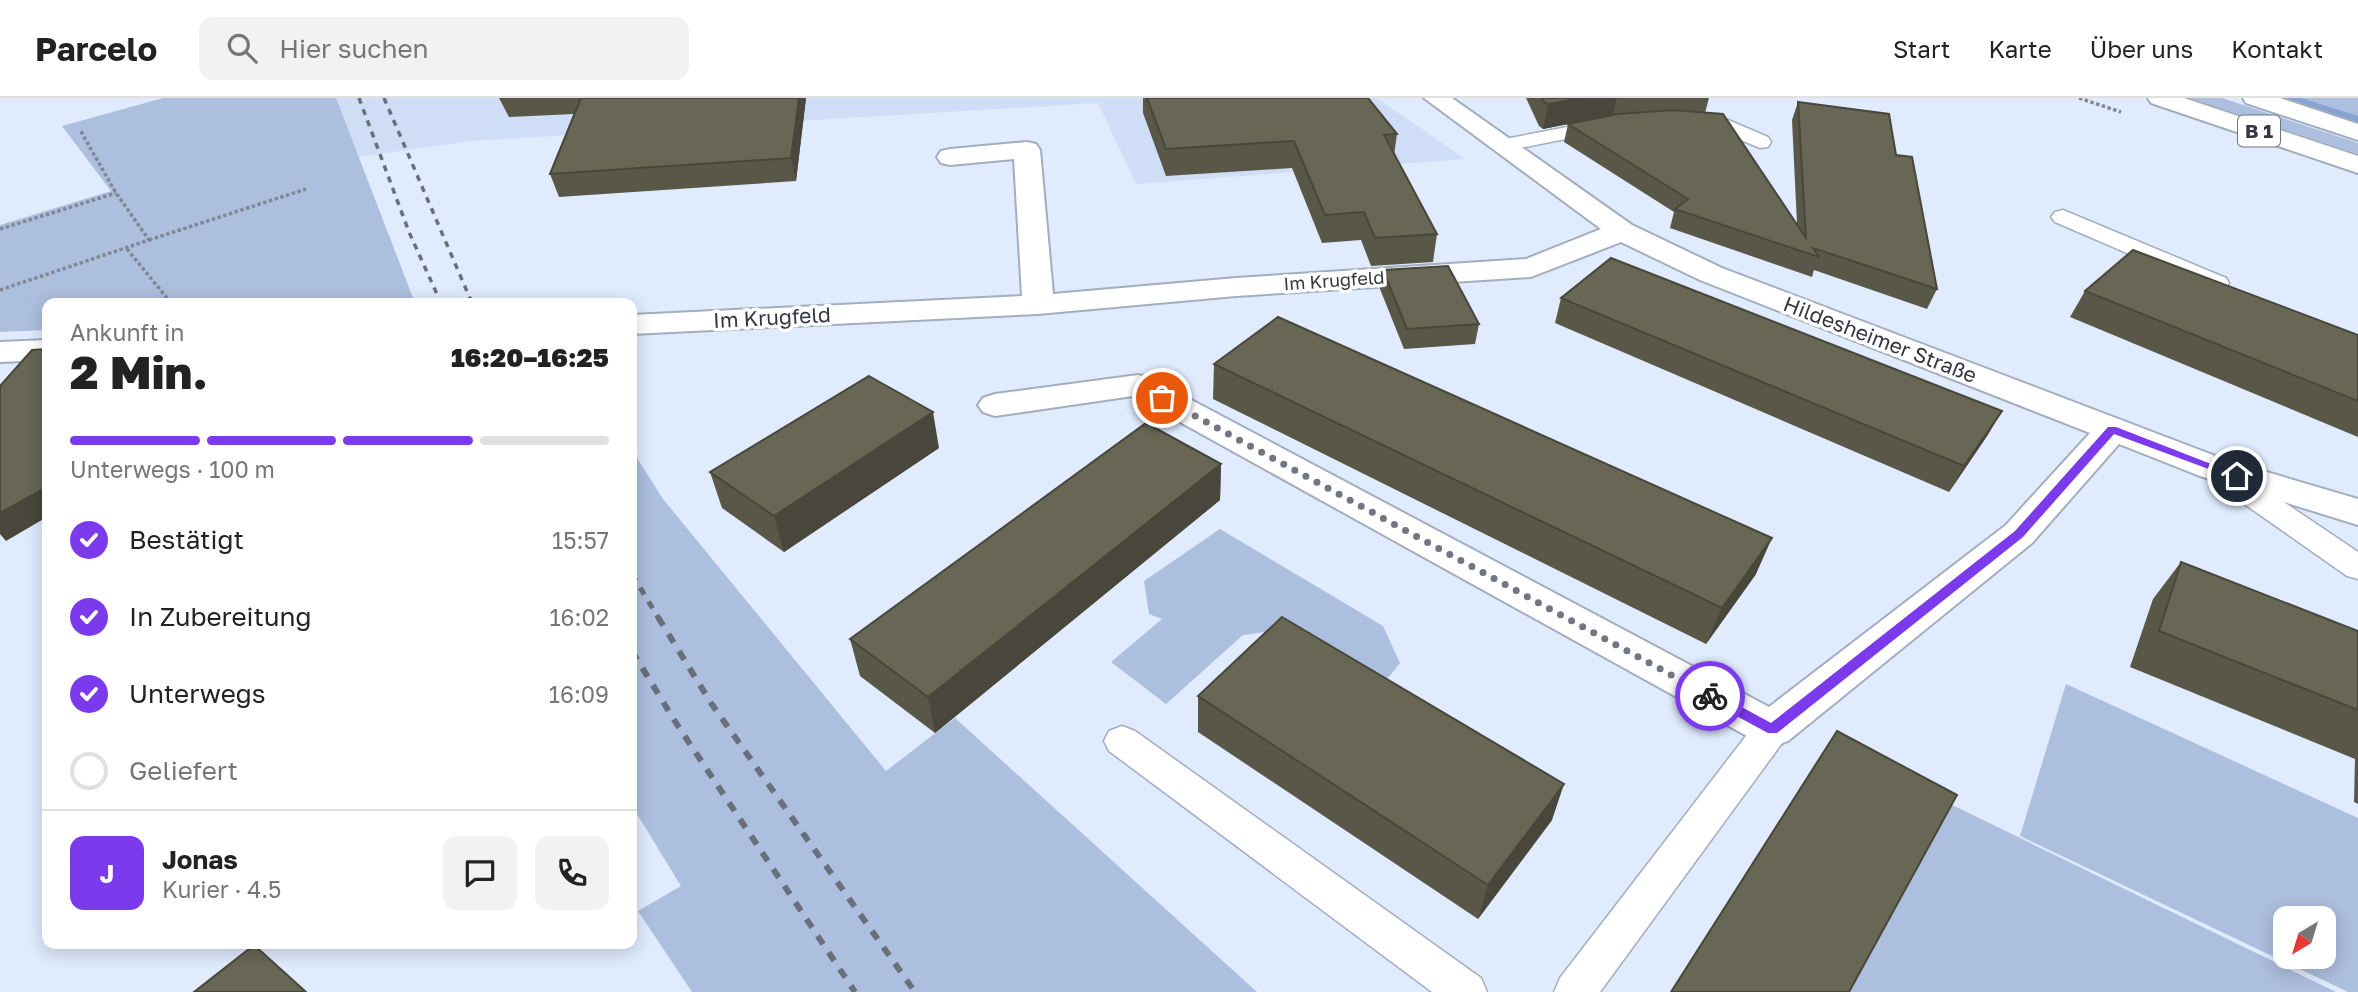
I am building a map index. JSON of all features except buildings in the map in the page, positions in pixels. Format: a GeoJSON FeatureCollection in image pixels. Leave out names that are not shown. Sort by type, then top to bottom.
{"type":"FeatureCollection","features":[{"type":"Feature","properties":{"kind":"main road","name":"Hildesheimer Straße"},"geometry":{"type":"LineString","coordinates":[[1436,98],[1622,231],[1711,274],[2213,468],[2358,512]]}},
{"type":"Feature","properties":{"kind":"main road","name":"B 1"},"geometry":{"type":"LineString","coordinates":[[2160,98],[2358,165]]}},
{"type":"Feature","properties":{"kind":"main road","name":"B 1"},"geometry":{"type":"LineString","coordinates":[[2255,98],[2358,132]]}},
{"type":"Feature","properties":{"kind":"main road"},"geometry":{"type":"LineString","coordinates":[[950,157],[1027,150],[1038,305]]}},
{"type":"Feature","properties":{"kind":"main road","name":"Im Krugfeld"},"geometry":{"type":"LineString","coordinates":[[637,325],[1038,305],[1236,287],[1531,268],[1622,231]]}},
{"type":"Feature","properties":{"kind":"main road"},"geometry":{"type":"LineString","coordinates":[[0,352],[42,350]]}},
{"type":"Feature","properties":{"kind":"main road"},"geometry":{"type":"LineString","coordinates":[[995,405],[1138,385],[1772,729],[2019,534],[2112,430]]}},
{"type":"Feature","properties":{"kind":"lane"},"geometry":{"type":"LineString","coordinates":[[1670,121],[1721,124],[1740,130],[1760,142]]}},
{"type":"Feature","properties":{"kind":"lane"},"geometry":{"type":"LineString","coordinates":[[1505,145],[1594,126],[1632,122]]}},
{"type":"Feature","properties":{"kind":"lane"},"geometry":{"type":"LineString","coordinates":[[2063,217],[2244,294]]}},
{"type":"Feature","properties":{"kind":"lane"},"geometry":{"type":"LineString","coordinates":[[2213,468],[2358,568]]}},
{"type":"Feature","properties":{"kind":"lane"},"geometry":{"type":"LineString","coordinates":[[1575,992],[1772,729]]}},
{"type":"Feature","properties":{"kind":"lane"},"geometry":{"type":"LineString","coordinates":[[1122,741],[1466,992]]}},
{"type":"Feature","properties":{"kind":"path"},"geometry":{"type":"LineString","coordinates":[[80,130],[116,193],[149,240]]}},
{"type":"Feature","properties":{"kind":"path"},"geometry":{"type":"LineString","coordinates":[[0,290],[306,189]]}},
{"type":"Feature","properties":{"kind":"path"},"geometry":{"type":"LineString","coordinates":[[0,229],[116,193]]}},
{"type":"Feature","properties":{"kind":"path"},"geometry":{"type":"LineString","coordinates":[[127,249],[167,298]]}},
{"type":"Feature","properties":{"kind":"shaded area"},"geometry":{"type":"Polygon","coordinates":[[[163,98],[336,98],[413,298],[42,298],[42,330],[0,332],[0,225],[111,191],[62,126],[163,98]]]}},
{"type":"Feature","properties":{"kind":"shaded area"},"geometry":{"type":"Polygon","coordinates":[[[336,98],[1377,98],[1465,159],[1136,184],[1098,103],[471,141],[358,157],[336,98]]]}},
{"type":"Feature","properties":{"kind":"shaded area"},"geometry":{"type":"Polygon","coordinates":[[[2190,98],[2222,98],[2358,143],[2358,154],[2190,98]]]}},
{"type":"Feature","properties":{"kind":"shaded area"},"geometry":{"type":"Polygon","coordinates":[[[2276,98],[2358,98],[2358,125],[2276,98]]]}},
{"type":"Feature","properties":{"kind":"shaded area"},"geometry":{"type":"Polygon","coordinates":[[[637,458],[663,499],[886,771],[955,718],[1257,992],[692,992],[638,911],[681,886],[637,814],[637,458]]]}},
{"type":"Feature","properties":{"kind":"shaded area"},"geometry":{"type":"Polygon","coordinates":[[[1220,529],[1383,626],[1400,663],[1388,678],[1339,668],[1279,630],[1243,635],[1166,704],[1111,662],[1162,619],[1149,614],[1144,581],[1220,529]]]}},
{"type":"Feature","properties":{"kind":"shaded area"},"geometry":{"type":"Polygon","coordinates":[[[2066,684],[2358,818],[2358,992],[2348,992],[2302,970],[2336,970],[2336,906],[2273,906],[2273,956],[2020,836],[2066,684]]]}},
{"type":"Feature","properties":{"kind":"shaded area"},"geometry":{"type":"Polygon","coordinates":[[[1944,801],[2273,961],[2273,970],[2291,970],[2336,992],[1843,992],[1944,801]]]}},
{"type":"Feature","properties":{"kind":"waterway"},"geometry":{"type":"LineString","coordinates":[[2289,98],[2358,120]]}},
{"type":"Feature","properties":{"kind":"railway"},"geometry":{"type":"LineString","coordinates":[[359,98],[409,232],[439,298]]}},
{"type":"Feature","properties":{"kind":"railway"},"geometry":{"type":"LineString","coordinates":[[384,98],[470,298]]}},
{"type":"Feature","properties":{"kind":"railway"},"geometry":{"type":"LineString","coordinates":[[637,582],[659,619]]}},
{"type":"Feature","properties":{"kind":"railway"},"geometry":{"type":"LineString","coordinates":[[658,617],[711,703],[915,992]]}},
{"type":"Feature","properties":{"kind":"railway"},"geometry":{"type":"LineString","coordinates":[[637,659],[676,723],[855,992]]}},
{"type":"Feature","properties":{"kind":"way so far"},"geometry":{"type":"LineString","coordinates":[[1162,398],[1710,696]]}},
{"type":"Feature","properties":{"kind":"route"},"geometry":{"type":"LineString","coordinates":[[1710,696],[1772,729],[2019,534],[2112,430],[2237,476]]}}]}
